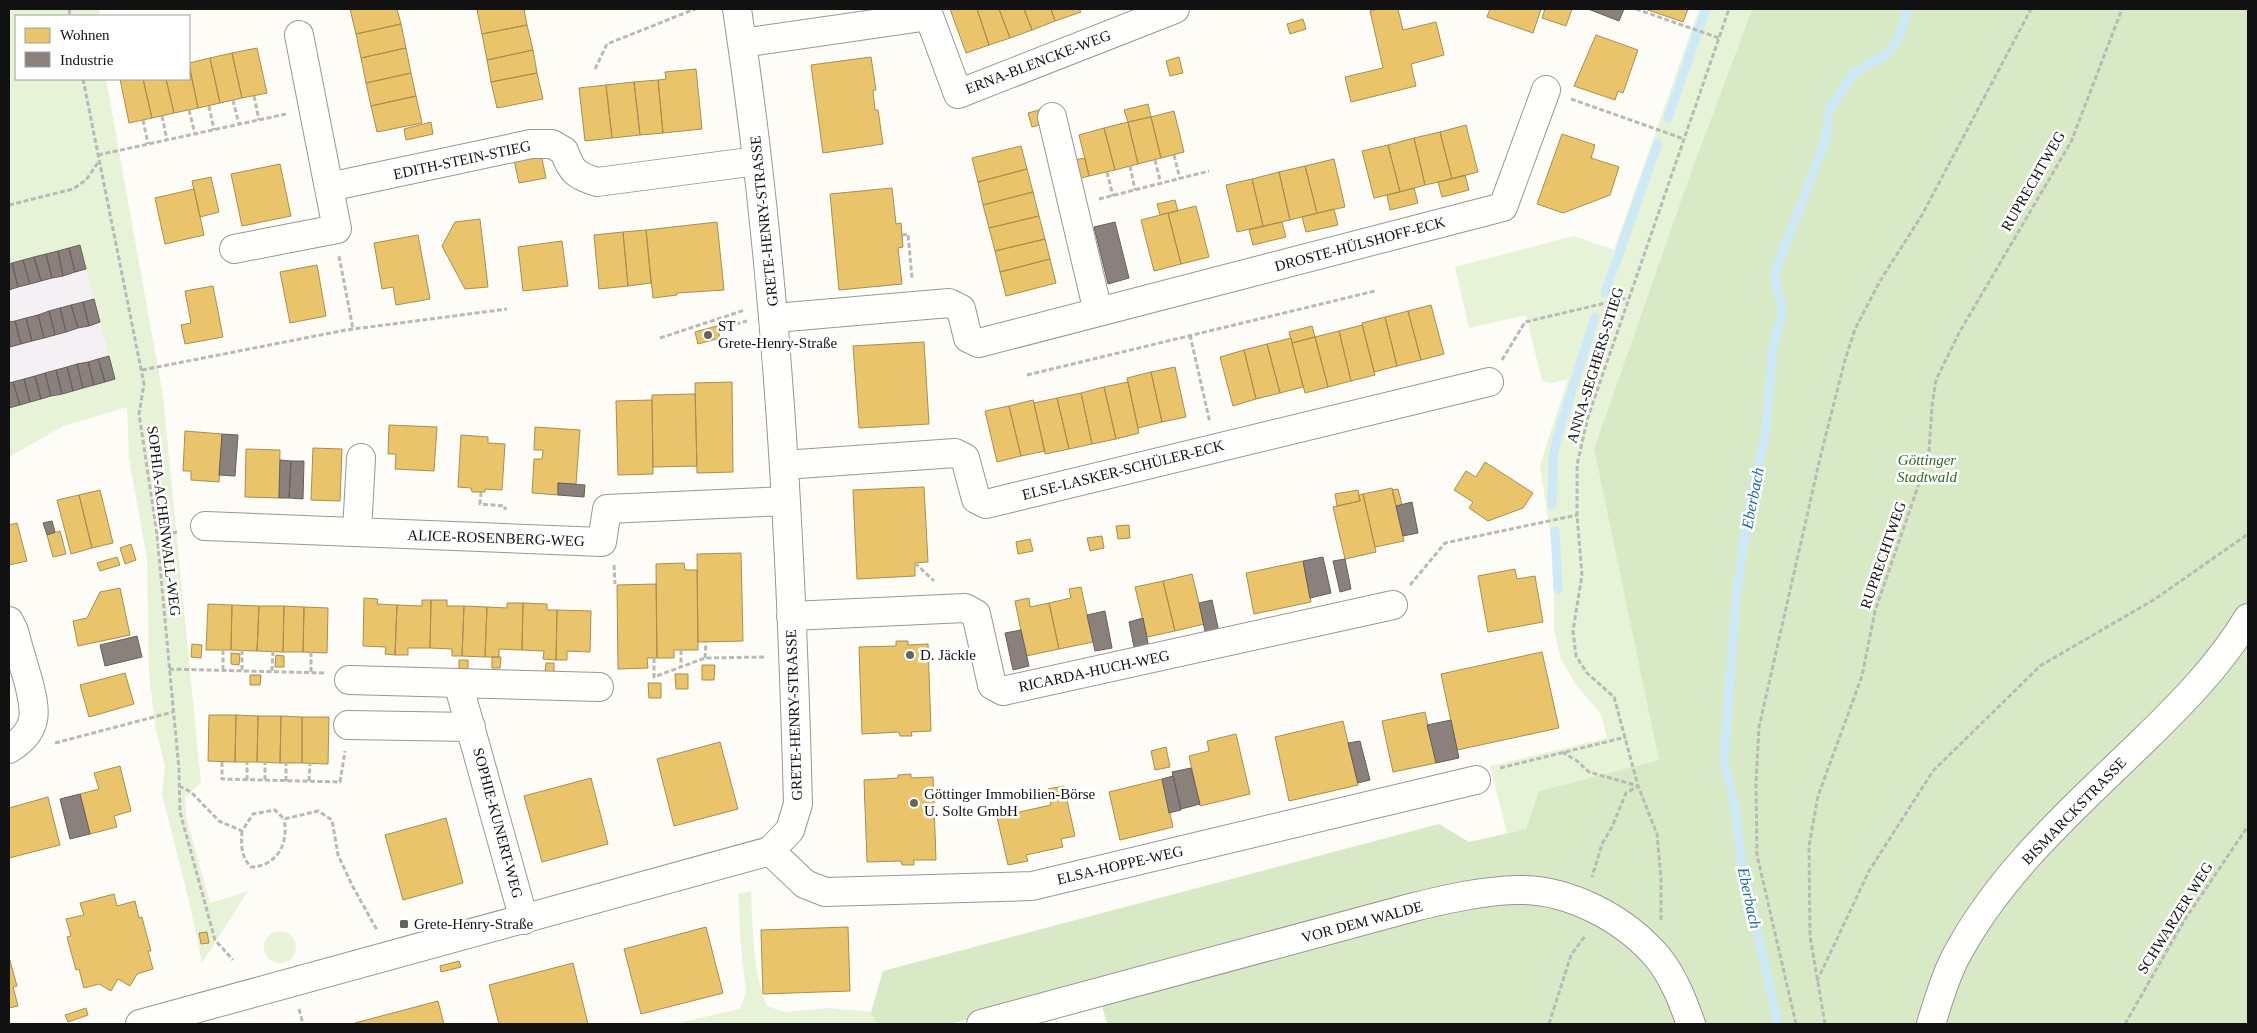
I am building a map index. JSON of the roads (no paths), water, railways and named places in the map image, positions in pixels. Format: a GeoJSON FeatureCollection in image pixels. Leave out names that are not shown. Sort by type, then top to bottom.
{"type":"FeatureCollection","features":[{"type":"Feature","properties":{"kind":"street","name":"GRETE-HENRY-STRASSE"},"geometry":{"type":"LineString","coordinates":[[737,9],[775,318],[793,656],[798,804],[790,830],[770,851]]}},
{"type":"Feature","properties":{"kind":"street","name":"ERNA-BLENCKE-WEG"},"geometry":{"type":"LineString","coordinates":[[742,43],[929,16],[958,94],[1175,9]]}},
{"type":"Feature","properties":{"kind":"street"},"geometry":{"type":"LineString","coordinates":[[234,249],[337,229],[299,35]]}},
{"type":"Feature","properties":{"kind":"street","name":"DROSTE-HÜLSHOFF-ECK"},"geometry":{"type":"LineString","coordinates":[[775,318],[949,303],[961,309],[968,338],[979,343],[1502,207],[1546,90]]}},
{"type":"Feature","properties":{"kind":"street"},"geometry":{"type":"LineString","coordinates":[[1052,117],[1098,312]]}},
{"type":"Feature","properties":{"kind":"street","name":"EDITH-STEIN-STIEG"},"geometry":{"type":"LineString","coordinates":[[329,188],[531,144],[552,144],[564,152],[570,168],[581,177],[597,182],[757,162]]}},
{"type":"Feature","properties":{"kind":"street","name":"ELSE-LASKER-SCHÜLER-ECK"},"geometry":{"type":"LineString","coordinates":[[784,466],[955,453],[965,458],[976,499],[986,504],[1489,382]]}},
{"type":"Feature","properties":{"kind":"street"},"geometry":{"type":"LineString","coordinates":[[357,532],[361,458]]}},
{"type":"Feature","properties":{"kind":"street","name":"ALICE-ROSENBERG-WEG"},"geometry":{"type":"LineString","coordinates":[[205,526],[602,542],[608,509],[786,501]]}},
{"type":"Feature","properties":{"kind":"street","name":"RICARDA-HUCH-WEG"},"geometry":{"type":"LineString","coordinates":[[791,616],[965,608],[976,614],[992,685],[1003,691],[1393,605]]}},
{"type":"Feature","properties":{"kind":"street","name":"BISMARCKSTRASSE"},"geometry":{"type":"LineString","coordinates":[[1931,1024],[1940,994],[1954,961],[1975,922],[2006,881],[2061,820],[2189,697],[2248,618]]}},
{"type":"Feature","properties":{"kind":"street"},"geometry":{"type":"LineString","coordinates":[[9,621],[14,631],[35,706],[34,719],[29,732],[9,750]]}},
{"type":"Feature","properties":{"kind":"street"},"geometry":{"type":"LineString","coordinates":[[349,680],[599,687]]}},
{"type":"Feature","properties":{"kind":"street","name":"SOPHIE-KUNERT-WEG"},"geometry":{"type":"LineString","coordinates":[[458,683],[524,920]]}},
{"type":"Feature","properties":{"kind":"street","name":"SOPHIE-KUNERT-WEG"},"geometry":{"type":"LineString","coordinates":[[348,726],[471,727]]}},
{"type":"Feature","properties":{"kind":"street","name":"ELSA-HOPPE-WEG"},"geometry":{"type":"LineString","coordinates":[[770,851],[805,884],[825,892],[1032,886],[1476,780]]}},
{"type":"Feature","properties":{"kind":"street"},"geometry":{"type":"LineString","coordinates":[[140,1024],[770,851]]}},
{"type":"Feature","properties":{"kind":"street","name":"VOR DEM WALDE"},"geometry":{"type":"LineString","coordinates":[[981,1024],[1452,898],[1516,890],[1559,895],[1592,908],[1640,940],[1659,960],[1680,994],[1691,1024]]}},
{"type":"Feature","properties":{"kind":"waterway"},"geometry":{"type":"LineString","coordinates":[[1668,118],[1706,9]]}},
{"type":"Feature","properties":{"kind":"waterway","name":"Eberbach"},"geometry":{"type":"LineString","coordinates":[[1778,1024],[1741,859],[1735,806],[1724,759],[1736,597],[1751,495],[1765,436],[1773,347],[1782,310],[1774,275],[1825,141],[1829,110],[1854,73],[1884,56],[1898,39],[1908,9]]}},
{"type":"Feature","properties":{"kind":"waterway"},"geometry":{"type":"LineString","coordinates":[[1605,293],[1658,143]]}},
{"type":"Feature","properties":{"kind":"waterway"},"geometry":{"type":"LineString","coordinates":[[1552,505],[1553,458],[1557,438],[1595,317]]}},
{"type":"Feature","properties":{"kind":"waterway"},"geometry":{"type":"LineString","coordinates":[[1555,531],[1558,589]]}},
{"type":"Feature","properties":{"kind":"place","name":"ST Grete-Henry-Straße"},"geometry":{"type":"Point","coordinates":[708,335]}},
{"type":"Feature","properties":{"kind":"place","name":"D. Jäckle"},"geometry":{"type":"Point","coordinates":[910,655]}},
{"type":"Feature","properties":{"kind":"place","name":"Göttinger Immobilien-Börse U. Solte GmbH"},"geometry":{"type":"Point","coordinates":[914,803]}},
{"type":"Feature","properties":{"kind":"place","name":"Grete-Henry-Straße"},"geometry":{"type":"Point","coordinates":[404,924]}},
{"type":"Feature","properties":{"kind":"park label","name":"Göttinger Stadtwald"},"geometry":{"type":"Point","coordinates":[1927,468]}}]}
